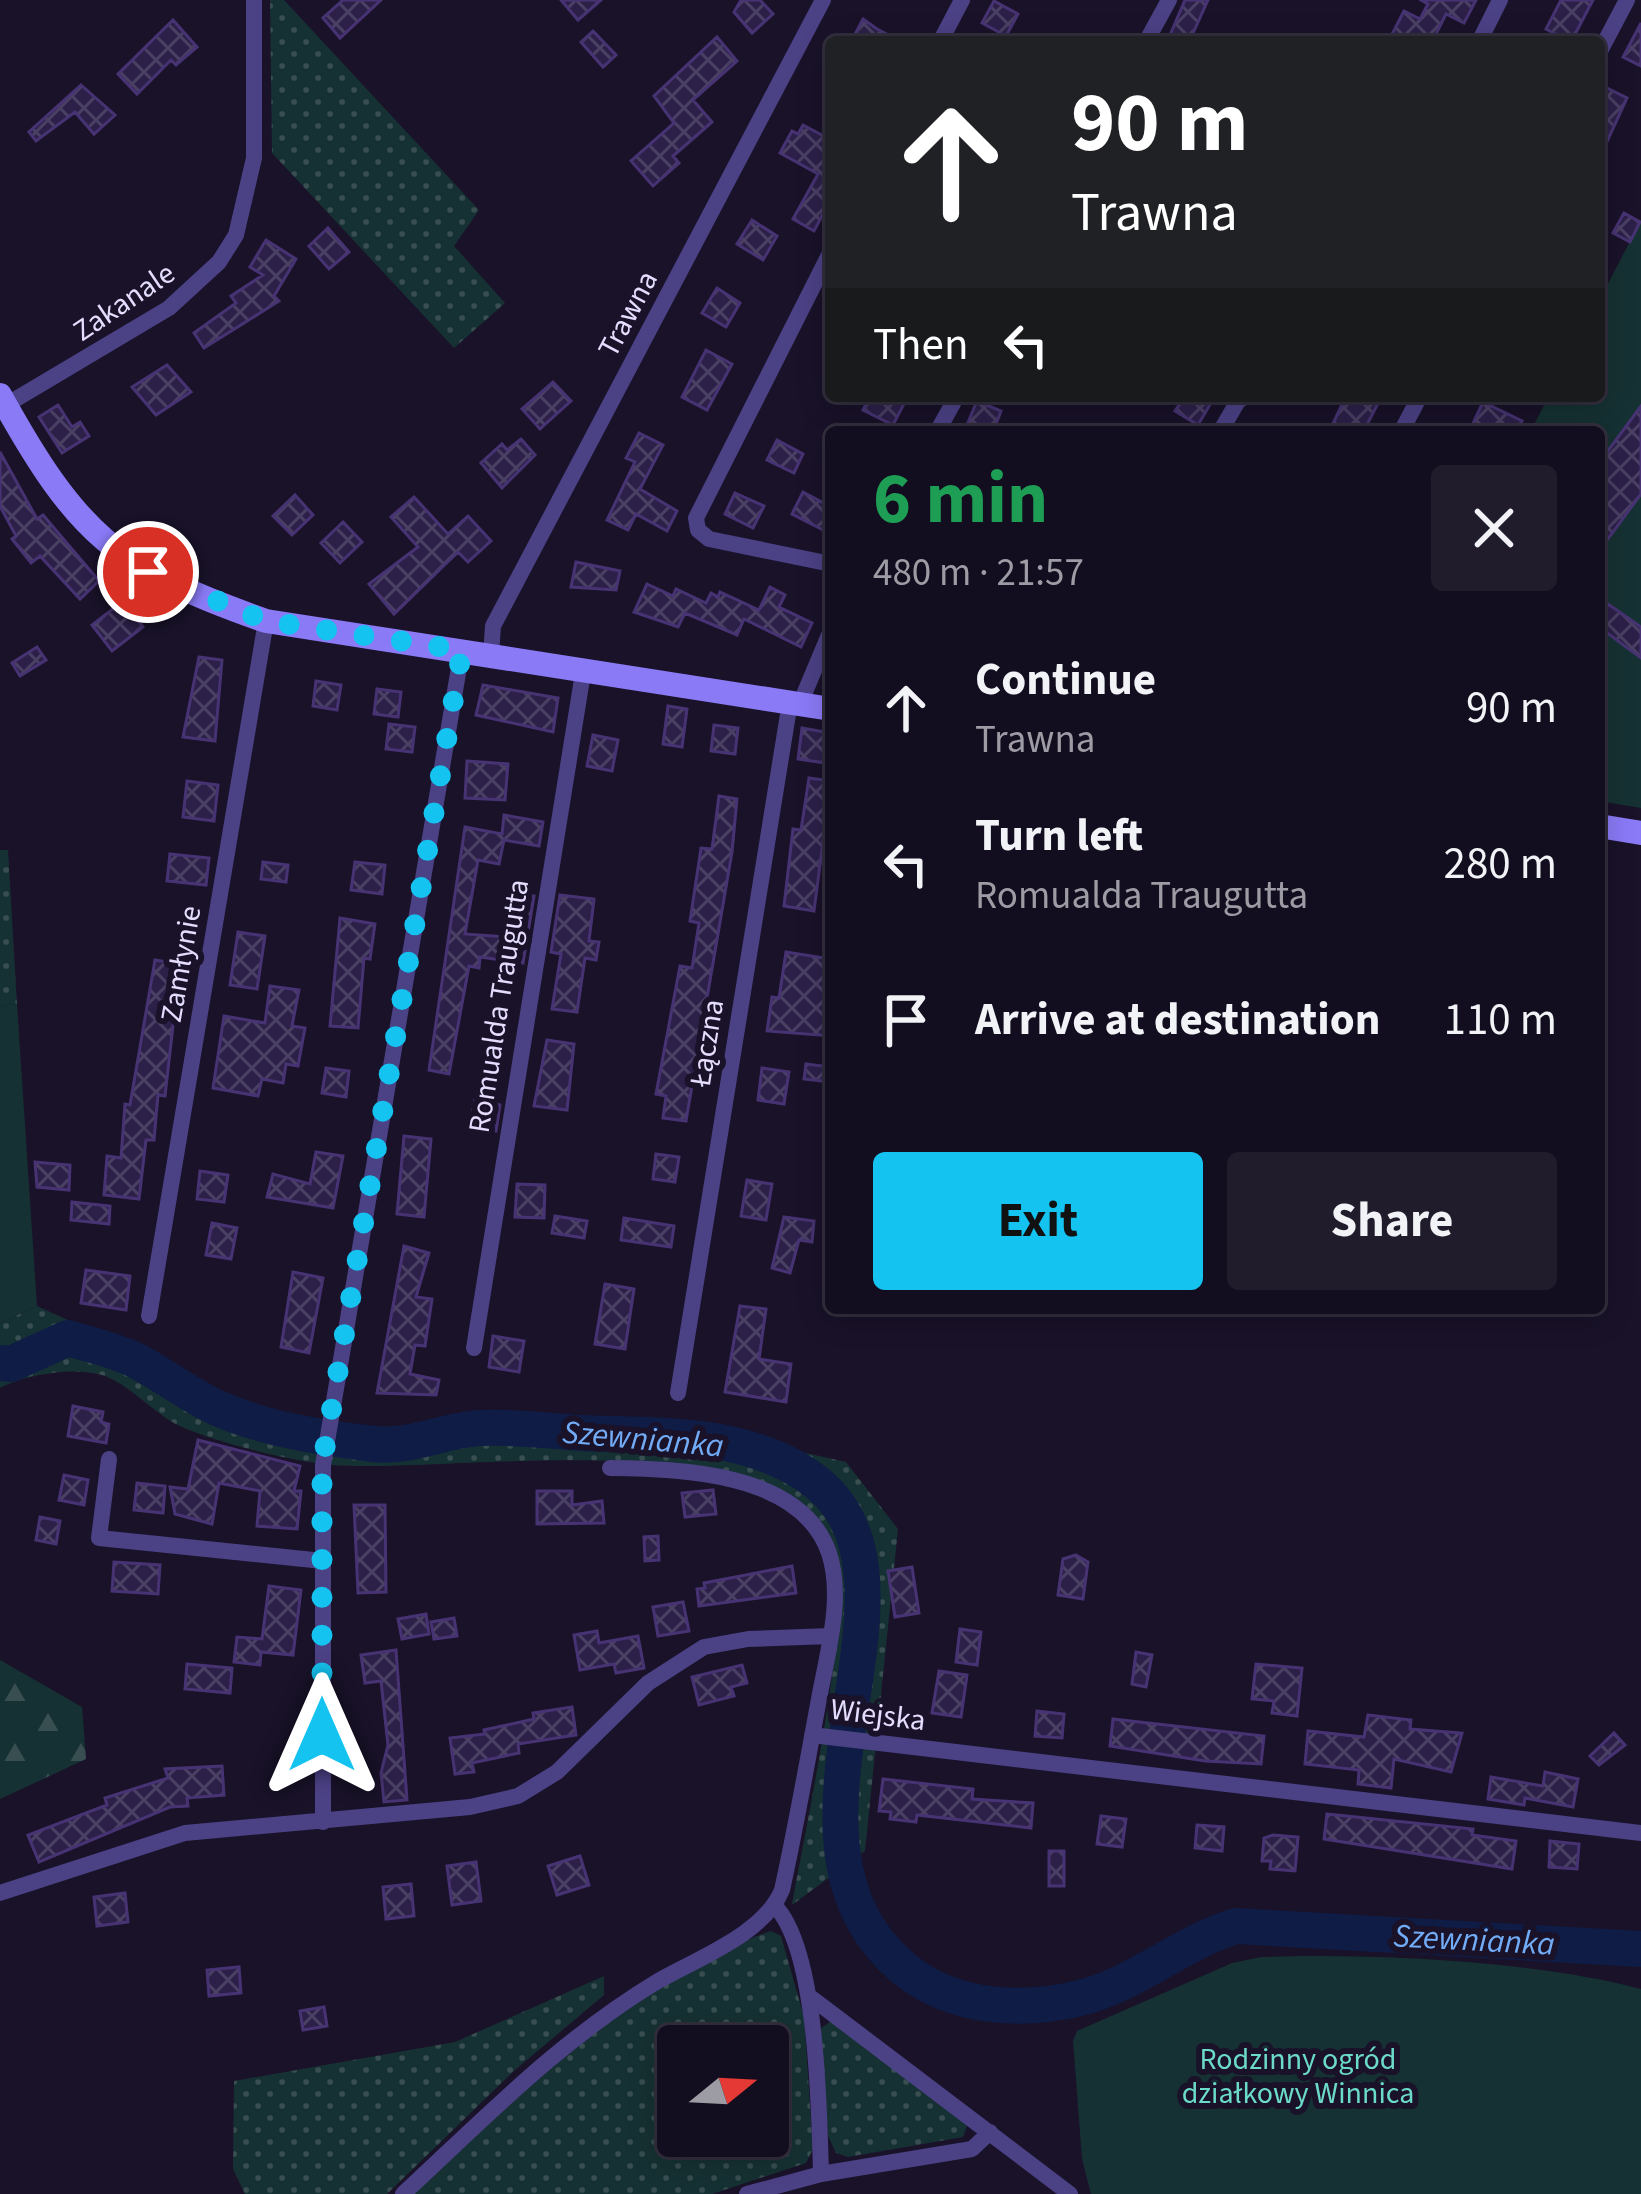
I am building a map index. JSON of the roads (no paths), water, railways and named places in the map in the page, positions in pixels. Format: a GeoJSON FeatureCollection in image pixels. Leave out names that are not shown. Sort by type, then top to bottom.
{"type":"FeatureCollection","features":[{"type":"Feature","properties":{"kind":"main road"},"geometry":{"type":"LineString","coordinates":[[2,403],[41,468],[93,533],[148,572],[266,621],[825,708]]}},
{"type":"Feature","properties":{"kind":"main road"},"geometry":{"type":"LineString","coordinates":[[1605,827],[1641,832]]}},
{"type":"Feature","properties":{"kind":"street","name":"Zakanale"},"geometry":{"type":"LineString","coordinates":[[2,403],[169,308],[219,262],[236,235],[254,158],[254,0]]}},
{"type":"Feature","properties":{"kind":"street","name":"Trawna"},"geometry":{"type":"LineString","coordinates":[[491,655],[493,626],[823,0]]}},
{"type":"Feature","properties":{"kind":"street"},"geometry":{"type":"LineString","coordinates":[[943,36],[962,0]]}},
{"type":"Feature","properties":{"kind":"street"},"geometry":{"type":"LineString","coordinates":[[1149,36],[1168,0]]}},
{"type":"Feature","properties":{"kind":"street"},"geometry":{"type":"LineString","coordinates":[[1481,36],[1500,0]]}},
{"type":"Feature","properties":{"kind":"street"},"geometry":{"type":"LineString","coordinates":[[1605,42],[1627,0]]}},
{"type":"Feature","properties":{"kind":"street"},"geometry":{"type":"LineString","coordinates":[[825,263],[696,518],[698,530],[709,539],[825,563]]}},
{"type":"Feature","properties":{"kind":"street","name":"Zamłynie"},"geometry":{"type":"LineString","coordinates":[[149,1316],[266,621]]}},
{"type":"Feature","properties":{"kind":"street","name":"Łączna"},"geometry":{"type":"LineString","coordinates":[[678,1393],[795,703],[825,642]]}},
{"type":"Feature","properties":{"kind":"street"},"geometry":{"type":"LineString","coordinates":[[322,1822],[322,1465],[462,650]]}},
{"type":"Feature","properties":{"kind":"street","name":"Romualda Traugutta"},"geometry":{"type":"LineString","coordinates":[[473,1348],[583,673]]}},
{"type":"Feature","properties":{"kind":"street"},"geometry":{"type":"LineString","coordinates":[[109,1459],[99,1538],[322,1561]]}},
{"type":"Feature","properties":{"kind":"street","name":"Wiejska"},"geometry":{"type":"LineString","coordinates":[[610,1468],[685,1472],[752,1486],[803,1514],[830,1556],[830,1636],[812,1735],[1641,1833]]}},
{"type":"Feature","properties":{"kind":"street"},"geometry":{"type":"LineString","coordinates":[[0,1893],[185,1833],[470,1807],[518,1796],[557,1772],[648,1683],[704,1647],[748,1639],[830,1636]]}},
{"type":"Feature","properties":{"kind":"street"},"geometry":{"type":"LineString","coordinates":[[403,2194],[558,2047],[758,1922],[775,1906],[812,1735]]}},
{"type":"Feature","properties":{"kind":"street"},"geometry":{"type":"LineString","coordinates":[[775,1906],[788,1927],[809,1996],[821,2174]]}},
{"type":"Feature","properties":{"kind":"street"},"geometry":{"type":"LineString","coordinates":[[809,1996],[1070,2194]]}},
{"type":"Feature","properties":{"kind":"street"},"geometry":{"type":"LineString","coordinates":[[747,2194],[821,2174],[972,2149],[991,2132]]}},
{"type":"Feature","properties":{"kind":"waterway","name":"Szewnianka"},"geometry":{"type":"LineString","coordinates":[[0,1363],[11,1364],[68,1338],[129,1357],[234,1415],[313,1435],[388,1445],[492,1428],[669,1436],[755,1451],[808,1476],[847,1520],[862,1577],[860,1642],[842,1783],[842,1852],[861,1916],[907,1971],[946,1993],[1013,2006],[1080,1998],[1120,1984],[1236,1926],[1641,1949]]}},
{"type":"Feature","properties":{"kind":"park label","name":"Rodzinny ogród działkowy Winnica"},"geometry":{"type":"Point","coordinates":[1298,2076]}}]}
